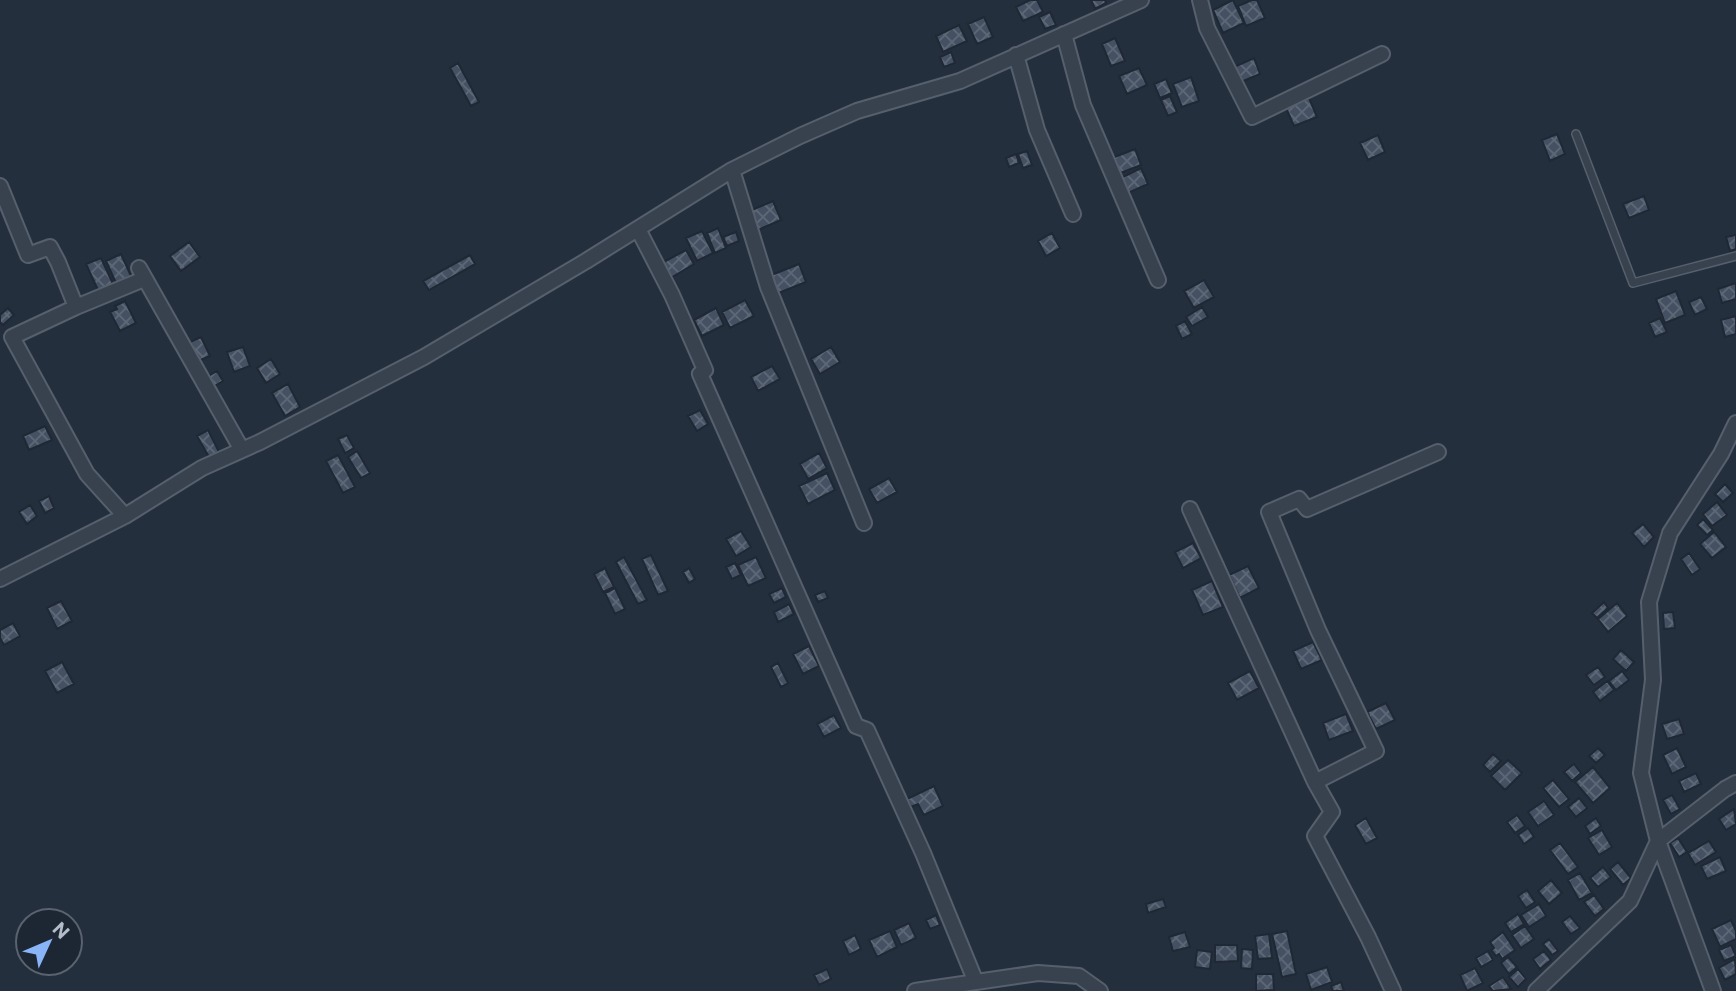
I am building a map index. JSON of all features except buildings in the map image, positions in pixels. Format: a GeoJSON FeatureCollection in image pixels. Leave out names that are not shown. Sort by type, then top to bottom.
{"type":"FeatureCollection","features":[{"type":"Feature","properties":{"kind":"street"},"geometry":{"type":"LineString","coordinates":[[0,579],[125,516],[202,468],[424,356],[732,170],[858,111],[960,81],[1141,0]]}},
{"type":"Feature","properties":{"kind":"street"},"geometry":{"type":"LineString","coordinates":[[1199,0],[1207,28],[1252,117],[1382,54]]}},
{"type":"Feature","properties":{"kind":"street"},"geometry":{"type":"LineString","coordinates":[[1064,34],[1083,105],[1158,280]]}},
{"type":"Feature","properties":{"kind":"street"},"geometry":{"type":"LineString","coordinates":[[1016,55],[1037,130],[1073,214]]}},
{"type":"Feature","properties":{"kind":"street"},"geometry":{"type":"LineString","coordinates":[[732,170],[768,287],[864,523]]}},
{"type":"Feature","properties":{"kind":"street"},"geometry":{"type":"LineString","coordinates":[[0,186],[28,255],[50,247],[76,307]]}},
{"type":"Feature","properties":{"kind":"street"},"geometry":{"type":"LineString","coordinates":[[638,229],[672,295],[705,370],[700,374],[856,726],[867,730],[923,853],[975,980]]}},
{"type":"Feature","properties":{"kind":"street"},"geometry":{"type":"LineString","coordinates":[[125,516],[87,474],[12,337],[141,274],[242,450]]}},
{"type":"Feature","properties":{"kind":"street"},"geometry":{"type":"LineString","coordinates":[[1713,991],[1658,841],[1641,772],[1653,680],[1649,602],[1670,533],[1721,454],[1736,423]]}},
{"type":"Feature","properties":{"kind":"street"},"geometry":{"type":"LineString","coordinates":[[1315,782],[1376,751],[1318,630],[1269,512],[1298,499],[1307,509],[1438,452]]}},
{"type":"Feature","properties":{"kind":"street"},"geometry":{"type":"LineString","coordinates":[[1190,509],[1315,782],[1332,812],[1315,836],[1393,991]]}},
{"type":"Feature","properties":{"kind":"street"},"geometry":{"type":"LineString","coordinates":[[1536,991],[1630,901],[1658,841],[1736,783]]}},
{"type":"Feature","properties":{"kind":"street"},"geometry":{"type":"LineString","coordinates":[[915,991],[975,980],[1038,973],[1079,976],[1100,991]]}},
{"type":"Feature","properties":{"kind":"lane"},"geometry":{"type":"LineString","coordinates":[[1576,134],[1633,283],[1736,256]]}}]}
